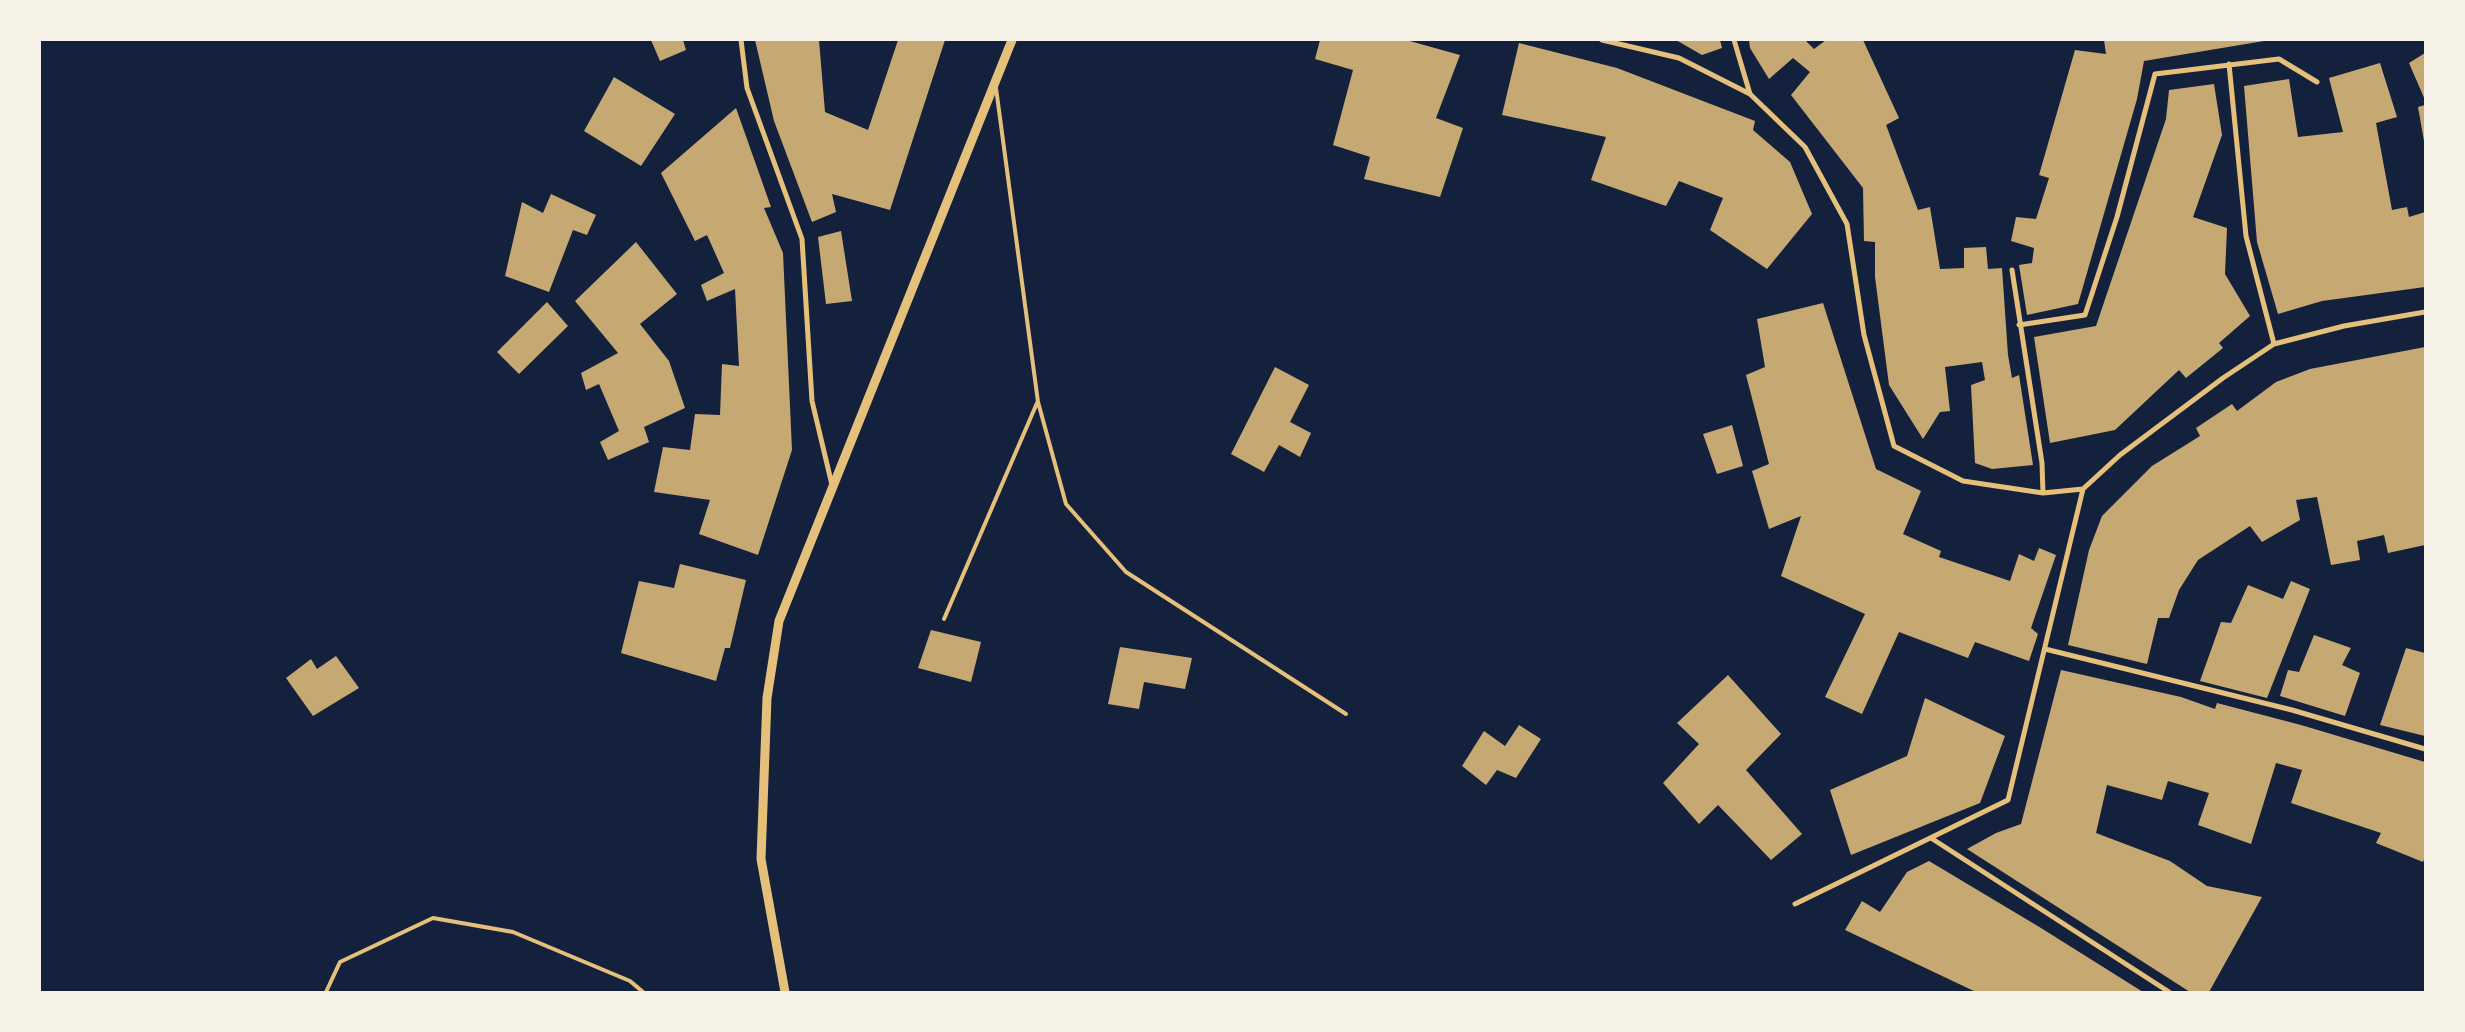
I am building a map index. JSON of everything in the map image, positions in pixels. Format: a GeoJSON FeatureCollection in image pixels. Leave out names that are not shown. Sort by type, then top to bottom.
{"type":"FeatureCollection","features":[{"type":"Feature","properties":{"kind":"street"},"geometry":{"type":"LineString","coordinates":[[741,40],[747,88],[802,239],[812,401],[833,490]]}},
{"type":"Feature","properties":{"kind":"street"},"geometry":{"type":"LineString","coordinates":[[785,992],[761,859],[767,698],[779,621],[1012,40]]}},
{"type":"Feature","properties":{"kind":"street"},"geometry":{"type":"LineString","coordinates":[[1602,40],[1679,58],[1750,94],[1805,148],[1847,224],[1864,335],[1894,446],[1963,481],[2043,493],[2083,489],[2128,450],[2223,378],[2274,344],[2344,326],[2425,312]]}},
{"type":"Feature","properties":{"kind":"street"},"geometry":{"type":"LineString","coordinates":[[1734,40],[1750,94]]}},
{"type":"Feature","properties":{"kind":"street"},"geometry":{"type":"LineString","coordinates":[[2019,325],[2085,315],[2117,217],[2156,74],[2279,59],[2317,82]]}},
{"type":"Feature","properties":{"kind":"street"},"geometry":{"type":"LineString","coordinates":[[2229,64],[2246,236],[2274,344]]}},
{"type":"Feature","properties":{"kind":"street"},"geometry":{"type":"LineString","coordinates":[[2012,270],[2019,325],[2042,463],[2043,493]]}},
{"type":"Feature","properties":{"kind":"street"},"geometry":{"type":"LineString","coordinates":[[1795,904],[2008,800],[2083,489]]}},
{"type":"Feature","properties":{"kind":"street"},"geometry":{"type":"LineString","coordinates":[[2045,649],[2292,710],[2425,749]]}},
{"type":"Feature","properties":{"kind":"street"},"geometry":{"type":"LineString","coordinates":[[1931,838],[2169,992]]}},
{"type":"Feature","properties":{"kind":"lane"},"geometry":{"type":"LineString","coordinates":[[995,83],[1038,402],[1066,504],[1126,572],[1346,714]]}},
{"type":"Feature","properties":{"kind":"lane"},"geometry":{"type":"LineString","coordinates":[[944,619],[1038,402]]}},
{"type":"Feature","properties":{"kind":"lane"},"geometry":{"type":"LineString","coordinates":[[326,992],[340,962],[434,918],[513,932],[630,981],[643,992]]}},
{"type":"Feature","properties":{"kind":"building"},"geometry":{"type":"Polygon","coordinates":[[[651,40],[683,40],[686,50],[660,61],[651,40]]]}},
{"type":"Feature","properties":{"kind":"building"},"geometry":{"type":"Polygon","coordinates":[[[755,40],[819,40],[825,112],[868,130],[898,40],[945,40],[890,210],[832,194],[836,212],[812,222],[774,121],[755,40]]]}},
{"type":"Feature","properties":{"kind":"building"},"geometry":{"type":"Polygon","coordinates":[[[1320,40],[1406,40],[1460,55],[1436,118],[1463,128],[1440,197],[1364,179],[1370,157],[1333,145],[1353,70],[1315,59],[1320,40]]]}},
{"type":"Feature","properties":{"kind":"building"},"geometry":{"type":"Polygon","coordinates":[[[1676,40],[1720,40],[1722,48],[1702,55],[1676,40]]]}},
{"type":"Feature","properties":{"kind":"building"},"geometry":{"type":"Polygon","coordinates":[[[1749,40],[1805,40],[1814,49],[1826,40],[1863,40],[1899,118],[1886,125],[1918,210],[1930,207],[1940,269],[1964,268],[1964,248],[1986,247],[1988,269],[2002,268],[2008,355],[2012,378],[2019,375],[2033,465],[1992,469],[1975,463],[1971,385],[1985,380],[1982,362],[1945,367],[1950,411],[1940,412],[1923,439],[1889,385],[1875,277],[1875,242],[1864,241],[1863,188],[1791,95],[1810,72],[1793,58],[1769,79],[1750,48],[1749,40]]]}},
{"type":"Feature","properties":{"kind":"building"},"geometry":{"type":"Polygon","coordinates":[[[2104,40],[2264,41],[2144,61],[2137,99],[2078,304],[2027,315],[2019,265],[2032,263],[2034,248],[2011,241],[2016,217],[2036,219],[2049,178],[2039,175],[2075,50],[2106,54],[2104,40]]]}},
{"type":"Feature","properties":{"kind":"building"},"geometry":{"type":"Polygon","coordinates":[[[1519,43],[1617,68],[1755,121],[1753,130],[1790,162],[1812,214],[1767,269],[1710,230],[1723,198],[1679,181],[1666,206],[1591,180],[1606,137],[1502,115],[1519,43]]]}},
{"type":"Feature","properties":{"kind":"building"},"geometry":{"type":"Polygon","coordinates":[[[2425,53],[2425,100],[2409,63],[2425,53]]]}},
{"type":"Feature","properties":{"kind":"building"},"geometry":{"type":"Polygon","coordinates":[[[2380,63],[2397,117],[2376,123],[2392,210],[2407,207],[2409,217],[2425,212],[2425,287],[2322,301],[2278,314],[2257,242],[2244,86],[2289,79],[2298,137],[2343,132],[2329,78],[2380,63]]]}},
{"type":"Feature","properties":{"kind":"building"},"geometry":{"type":"Polygon","coordinates":[[[614,77],[675,114],[641,166],[584,131],[614,77]]]}},
{"type":"Feature","properties":{"kind":"building"},"geometry":{"type":"Polygon","coordinates":[[[2214,84],[2222,135],[2193,217],[2227,228],[2225,274],[2250,316],[2219,343],[2223,348],[2186,378],[2179,370],[2115,430],[2050,443],[2034,337],[2096,326],[2166,119],[2169,90],[2214,84]]]}},
{"type":"Feature","properties":{"kind":"building"},"geometry":{"type":"Polygon","coordinates":[[[2425,105],[2425,141],[2424,141],[2418,107],[2425,105]]]}},
{"type":"Feature","properties":{"kind":"building"},"geometry":{"type":"Polygon","coordinates":[[[736,108],[771,207],[764,208],[783,253],[792,450],[758,555],[699,534],[710,500],[654,492],[663,447],[690,450],[695,414],[720,415],[722,364],[739,366],[735,289],[707,301],[701,285],[724,273],[707,235],[695,241],[661,173],[736,108]]]}},
{"type":"Feature","properties":{"kind":"building"},"geometry":{"type":"Polygon","coordinates":[[[551,194],[596,215],[587,235],[573,230],[549,292],[505,276],[522,202],[543,213],[551,194]]]}},
{"type":"Feature","properties":{"kind":"building"},"geometry":{"type":"Polygon","coordinates":[[[841,231],[852,301],[826,304],[818,237],[841,231]]]}},
{"type":"Feature","properties":{"kind":"building"},"geometry":{"type":"Polygon","coordinates":[[[636,242],[677,294],[640,324],[669,361],[685,408],[644,427],[649,442],[608,460],[600,442],[619,431],[599,384],[586,390],[581,373],[618,353],[575,301],[636,242]]]}},
{"type":"Feature","properties":{"kind":"building"},"geometry":{"type":"Polygon","coordinates":[[[547,302],[568,326],[519,374],[497,352],[547,302]]]}},
{"type":"Feature","properties":{"kind":"building"},"geometry":{"type":"Polygon","coordinates":[[[1823,303],[1876,469],[1921,491],[1903,534],[1941,551],[1939,557],[2010,581],[2019,554],[2034,561],[2039,548],[2056,555],[2031,628],[2038,634],[2029,661],[1975,642],[1968,658],[1899,632],[1862,714],[1825,697],[1865,614],[1781,576],[1801,516],[1769,529],[1752,471],[1769,464],[1746,375],[1765,367],[1757,319],[1823,303]]]}},
{"type":"Feature","properties":{"kind":"building"},"geometry":{"type":"Polygon","coordinates":[[[2425,347],[2425,545],[2388,553],[2384,535],[2357,541],[2360,560],[2331,565],[2317,497],[2296,500],[2300,520],[2262,542],[2250,526],[2198,560],[2179,590],[2169,618],[2158,618],[2147,664],[2068,645],[2089,550],[2102,516],[2152,466],[2200,436],[2196,428],[2232,404],[2237,411],[2276,382],[2310,369],[2425,347]]]}},
{"type":"Feature","properties":{"kind":"building"},"geometry":{"type":"Polygon","coordinates":[[[1275,367],[1309,385],[1290,422],[1311,433],[1300,457],[1279,445],[1264,472],[1231,454],[1275,367]]]}},
{"type":"Feature","properties":{"kind":"building"},"geometry":{"type":"Polygon","coordinates":[[[1732,425],[1743,466],[1717,474],[1703,434],[1732,425]]]}},
{"type":"Feature","properties":{"kind":"building"},"geometry":{"type":"Polygon","coordinates":[[[680,564],[746,580],[730,648],[725,648],[716,681],[621,653],[639,581],[674,588],[680,564]]]}},
{"type":"Feature","properties":{"kind":"building"},"geometry":{"type":"Polygon","coordinates":[[[2291,581],[2310,589],[2267,698],[2200,681],[2221,622],[2231,623],[2248,585],[2283,599],[2291,581]]]}},
{"type":"Feature","properties":{"kind":"building"},"geometry":{"type":"Polygon","coordinates":[[[931,630],[981,642],[971,682],[918,668],[931,630]]]}},
{"type":"Feature","properties":{"kind":"building"},"geometry":{"type":"Polygon","coordinates":[[[2314,635],[2351,648],[2342,665],[2360,673],[2345,716],[2280,696],[2288,670],[2299,672],[2314,635]]]}},
{"type":"Feature","properties":{"kind":"building"},"geometry":{"type":"Polygon","coordinates":[[[1120,647],[1192,658],[1185,689],[1144,682],[1139,709],[1108,704],[1120,647]]]}},
{"type":"Feature","properties":{"kind":"building"},"geometry":{"type":"Polygon","coordinates":[[[2406,648],[2425,653],[2425,736],[2380,725],[2406,648]]]}},
{"type":"Feature","properties":{"kind":"building"},"geometry":{"type":"Polygon","coordinates":[[[336,656],[359,688],[313,716],[286,678],[311,659],[317,669],[336,656]]]}},
{"type":"Feature","properties":{"kind":"building"},"geometry":{"type":"Polygon","coordinates":[[[2061,670],[2181,697],[2215,709],[2217,703],[2301,725],[2425,762],[2425,857],[2423,862],[2376,843],[2381,833],[2291,803],[2302,770],[2276,763],[2251,844],[2198,825],[2209,793],[2168,781],[2162,800],[2107,785],[2096,833],[2170,861],[2207,886],[2262,897],[2209,992],[2190,992],[1967,849],[1996,833],[2021,824],[2061,670]]]}},
{"type":"Feature","properties":{"kind":"building"},"geometry":{"type":"Polygon","coordinates":[[[1728,675],[1781,734],[1746,770],[1802,834],[1771,860],[1718,805],[1699,824],[1663,783],[1699,744],[1677,723],[1728,675]]]}},
{"type":"Feature","properties":{"kind":"building"},"geometry":{"type":"Polygon","coordinates":[[[1925,698],[2005,736],[1980,803],[1851,855],[1830,790],[1907,756],[1925,698]]]}},
{"type":"Feature","properties":{"kind":"building"},"geometry":{"type":"Polygon","coordinates":[[[1519,725],[1541,739],[1516,778],[1497,770],[1486,785],[1462,766],[1484,731],[1505,746],[1519,725]]]}},
{"type":"Feature","properties":{"kind":"building"},"geometry":{"type":"Polygon","coordinates":[[[1929,861],[2143,992],[1976,992],[1845,930],[1862,901],[1880,912],[1907,872],[1929,861]]]}}]}
